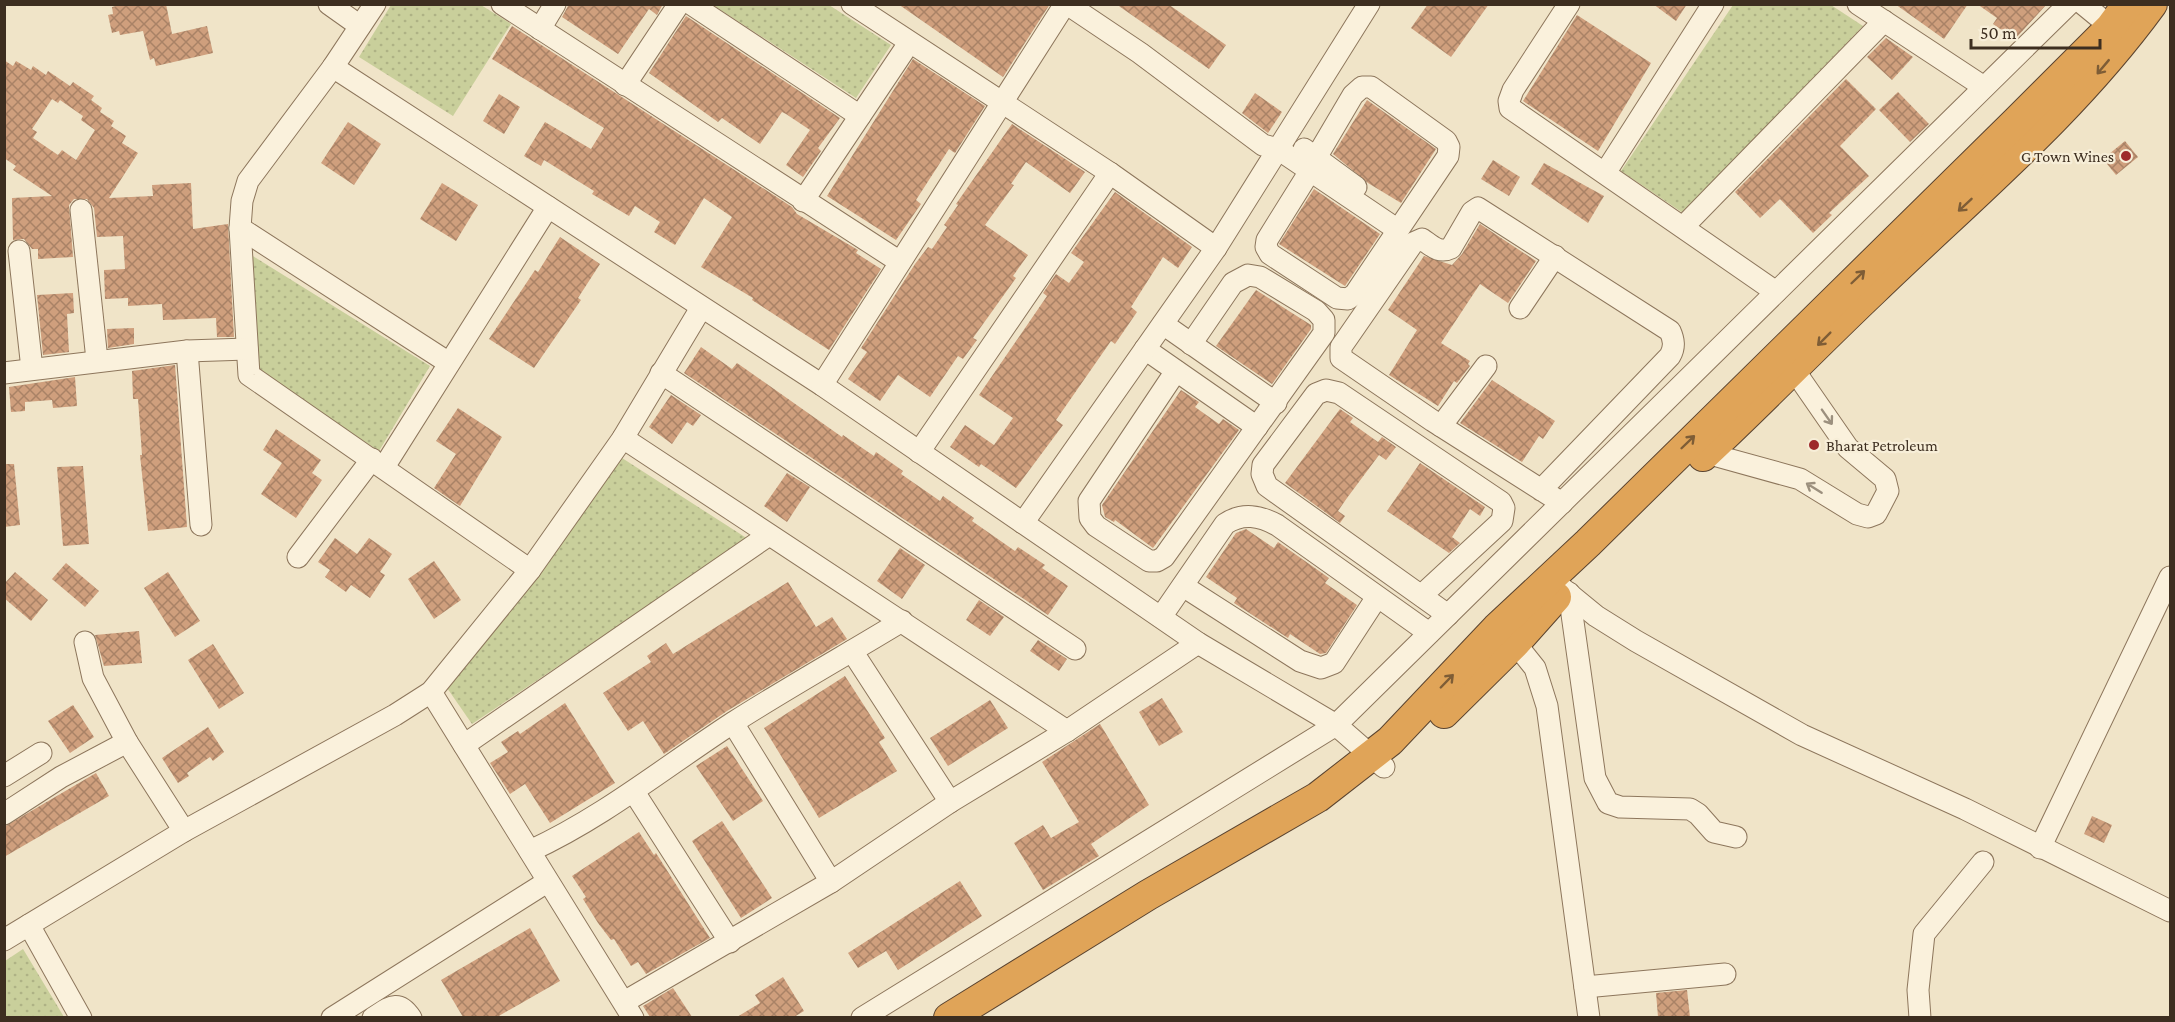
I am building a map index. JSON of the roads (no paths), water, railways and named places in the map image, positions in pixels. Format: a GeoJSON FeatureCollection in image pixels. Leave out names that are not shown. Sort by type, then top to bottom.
{"type":"FeatureCollection","features":[{"type":"Feature","properties":{"kind":"highway"},"geometry":{"type":"LineString","coordinates":[[2026,131],[2089,85],[2152,4]]}},
{"type":"Feature","properties":{"kind":"highway"},"geometry":{"type":"LineString","coordinates":[[1378,761],[1390,741],[1497,628],[1787,361],[2026,131],[2120,16]]}},
{"type":"Feature","properties":{"kind":"highway"},"geometry":{"type":"LineString","coordinates":[[949,1017],[1172,892],[1325,813],[1378,761],[1431,726],[1706,453],[1787,361]]}},
{"type":"Feature","properties":{"kind":"highway"},"geometry":{"type":"LineString","coordinates":[[981,1017],[1172,892]]}},
{"type":"Feature","properties":{"kind":"street"},"geometry":{"type":"LineString","coordinates":[[329,4],[360,26]]}},
{"type":"Feature","properties":{"kind":"street"},"geometry":{"type":"LineString","coordinates":[[375,4],[333,67],[248,182],[242,201],[240,228],[249,375],[530,570]]}},
{"type":"Feature","properties":{"kind":"street"},"geometry":{"type":"LineString","coordinates":[[502,4],[900,262]]}},
{"type":"Feature","properties":{"kind":"street"},"geometry":{"type":"LineString","coordinates":[[540,29],[555,4]]}},
{"type":"Feature","properties":{"kind":"street"},"geometry":{"type":"LineString","coordinates":[[625,85],[679,4]]}},
{"type":"Feature","properties":{"kind":"street"},"geometry":{"type":"LineString","coordinates":[[691,4],[860,116]]}},
{"type":"Feature","properties":{"kind":"street"},"geometry":{"type":"LineString","coordinates":[[852,4],[1110,173],[1216,248]]}},
{"type":"Feature","properties":{"kind":"street"},"geometry":{"type":"LineString","coordinates":[[822,385],[1001,102],[1066,4],[1140,53],[1263,145],[1282,143],[1400,226]]}},
{"type":"Feature","properties":{"kind":"street"},"geometry":{"type":"LineString","coordinates":[[1023,523],[1216,248],[1370,4]]}},
{"type":"Feature","properties":{"kind":"street"},"geometry":{"type":"LineString","coordinates":[[1569,4],[1509,101],[1510,108],[1776,292]]}},
{"type":"Feature","properties":{"kind":"street"},"geometry":{"type":"LineString","coordinates":[[1605,173],[1713,4]]}},
{"type":"Feature","properties":{"kind":"street"},"geometry":{"type":"LineString","coordinates":[[1858,4],[1984,87]]}},
{"type":"Feature","properties":{"kind":"street"},"geometry":{"type":"LineString","coordinates":[[862,1017],[1336,725],[2068,4]]}},
{"type":"Feature","properties":{"kind":"street"},"geometry":{"type":"LineString","coordinates":[[2083,4],[2120,16]]}},
{"type":"Feature","properties":{"kind":"street"},"geometry":{"type":"LineString","coordinates":[[1683,227],[1884,21]]}},
{"type":"Feature","properties":{"kind":"street"},"geometry":{"type":"LineString","coordinates":[[803,201],[909,43]]}},
{"type":"Feature","properties":{"kind":"street"},"geometry":{"type":"LineString","coordinates":[[333,67],[822,385],[1198,643],[1336,725],[1378,761]]}},
{"type":"Feature","properties":{"kind":"street"},"geometry":{"type":"LineString","coordinates":[[1362,87],[1371,87],[1446,141],[1449,147],[1448,156],[1355,294],[1348,299],[1337,298],[1270,254],[1266,247],[1267,240],[1313,164],[1353,95],[1362,87]]}},
{"type":"Feature","properties":{"kind":"street"},"geometry":{"type":"LineString","coordinates":[[919,452],[1110,173]]}},
{"type":"Feature","properties":{"kind":"street"},"geometry":{"type":"LineString","coordinates":[[298,557],[378,463],[450,363],[548,207]]}},
{"type":"Feature","properties":{"kind":"street"},"geometry":{"type":"LineString","coordinates":[[1542,490],[1670,356],[1674,344],[1670,331],[1478,208],[1472,212],[1451,248],[1440,251],[1422,239],[1413,243],[1348,337],[1341,355],[1345,362],[1562,503]]}},
{"type":"Feature","properties":{"kind":"street"},"geometry":{"type":"LineString","coordinates":[[81,210],[97,360]]}},
{"type":"Feature","properties":{"kind":"street"},"geometry":{"type":"LineString","coordinates":[[240,228],[450,363]]}},
{"type":"Feature","properties":{"kind":"street"},"geometry":{"type":"LineString","coordinates":[[19,250],[32,369]]}},
{"type":"Feature","properties":{"kind":"street"},"geometry":{"type":"LineString","coordinates":[[1520,309],[1555,256]]}},
{"type":"Feature","properties":{"kind":"street"},"geometry":{"type":"LineString","coordinates":[[1176,371],[1089,501],[1090,518],[1096,526],[1149,561],[1164,557],[1276,403],[1324,333],[1324,320],[1316,311],[1260,277],[1248,275],[1233,283],[1191,344]]}},
{"type":"Feature","properties":{"kind":"street"},"geometry":{"type":"LineString","coordinates":[[4,940],[184,831],[395,715],[431,692],[530,570],[623,438],[701,308]]}},
{"type":"Feature","properties":{"kind":"street"},"geometry":{"type":"LineString","coordinates":[[1163,324],[1276,403]]}},
{"type":"Feature","properties":{"kind":"street"},"geometry":{"type":"LineString","coordinates":[[4,373],[97,360],[187,351],[247,349]]}},
{"type":"Feature","properties":{"kind":"street"},"geometry":{"type":"LineString","coordinates":[[1145,349],[1257,427]]}},
{"type":"Feature","properties":{"kind":"street"},"geometry":{"type":"LineString","coordinates":[[187,351],[201,525]]}},
{"type":"Feature","properties":{"kind":"street"},"geometry":{"type":"LineString","coordinates":[[1706,453],[1800,479],[1857,514],[1868,517],[1876,514],[1888,491],[1885,479],[1848,448],[1787,361]]}},
{"type":"Feature","properties":{"kind":"street"},"geometry":{"type":"LineString","coordinates":[[1441,426],[1486,366]]}},
{"type":"Feature","properties":{"kind":"street"},"geometry":{"type":"LineString","coordinates":[[662,373],[1075,649]]}},
{"type":"Feature","properties":{"kind":"street"},"geometry":{"type":"LineString","coordinates":[[1422,595],[1502,521],[1504,508],[1501,502],[1339,393],[1326,390],[1316,394],[1263,465],[1264,480],[1267,486],[1448,615]]}},
{"type":"Feature","properties":{"kind":"street"},"geometry":{"type":"LineString","coordinates":[[623,438],[1067,731]]}},
{"type":"Feature","properties":{"kind":"street"},"geometry":{"type":"LineString","coordinates":[[1161,617],[1226,524],[1241,516],[1249,516],[1277,525],[1429,633]]}},
{"type":"Feature","properties":{"kind":"street"},"geometry":{"type":"LineString","coordinates":[[464,745],[769,535]]}},
{"type":"Feature","properties":{"kind":"street"},"geometry":{"type":"LineString","coordinates":[[2040,848],[2170,577]]}},
{"type":"Feature","properties":{"kind":"street"},"geometry":{"type":"LineString","coordinates":[[1183,586],[1300,660],[1321,668],[1334,663],[1377,597]]}},
{"type":"Feature","properties":{"kind":"street"},"geometry":{"type":"LineString","coordinates":[[1566,591],[1595,778],[1608,803],[1620,807],[1690,809],[1698,814],[1714,832],[1736,837]]}},
{"type":"Feature","properties":{"kind":"street"},"geometry":{"type":"LineString","coordinates":[[1566,591],[1596,616],[1636,641],[1802,735],[1965,809],[2170,911]]}},
{"type":"Feature","properties":{"kind":"street"},"geometry":{"type":"LineString","coordinates":[[530,851],[562,836],[634,792],[733,723],[902,621]]}},
{"type":"Feature","properties":{"kind":"street"},"geometry":{"type":"LineString","coordinates":[[85,642],[93,678],[127,742],[184,831]]}},
{"type":"Feature","properties":{"kind":"street"},"geometry":{"type":"LineString","coordinates":[[431,692],[547,882],[629,1010],[730,942],[831,882],[950,802],[1067,731],[1198,643]]}},
{"type":"Feature","properties":{"kind":"street"},"geometry":{"type":"LineString","coordinates":[[1515,643],[1535,668],[1547,706],[1589,1017]]}},
{"type":"Feature","properties":{"kind":"street"},"geometry":{"type":"LineString","coordinates":[[852,651],[950,802]]}},
{"type":"Feature","properties":{"kind":"street"},"geometry":{"type":"LineString","coordinates":[[733,723],[831,882]]}},
{"type":"Feature","properties":{"kind":"street"},"geometry":{"type":"LineString","coordinates":[[4,814],[61,777],[127,742]]}},
{"type":"Feature","properties":{"kind":"street"},"geometry":{"type":"LineString","coordinates":[[4,776],[41,753]]}},
{"type":"Feature","properties":{"kind":"street"},"geometry":{"type":"LineString","coordinates":[[634,792],[730,942]]}},
{"type":"Feature","properties":{"kind":"street"},"geometry":{"type":"LineString","coordinates":[[1920,1017],[1918,980],[1924,934],[1983,862]]}},
{"type":"Feature","properties":{"kind":"street"},"geometry":{"type":"LineString","coordinates":[[332,1017],[547,882]]}},
{"type":"Feature","properties":{"kind":"street"},"geometry":{"type":"LineString","coordinates":[[29,925],[81,1017]]}},
{"type":"Feature","properties":{"kind":"street"},"geometry":{"type":"LineString","coordinates":[[1586,987],[1725,974]]}},
{"type":"Feature","properties":{"kind":"street"},"geometry":{"type":"LineString","coordinates":[[373,1017],[391,1006],[398,1006],[405,1008],[411,1017]]}},
{"type":"Feature","properties":{"kind":"place","name":"G Town Wines"},"geometry":{"type":"Point","coordinates":[2126,156]}},
{"type":"Feature","properties":{"kind":"place","name":"Bharat Petroleum"},"geometry":{"type":"Point","coordinates":[1814,445]}}]}
